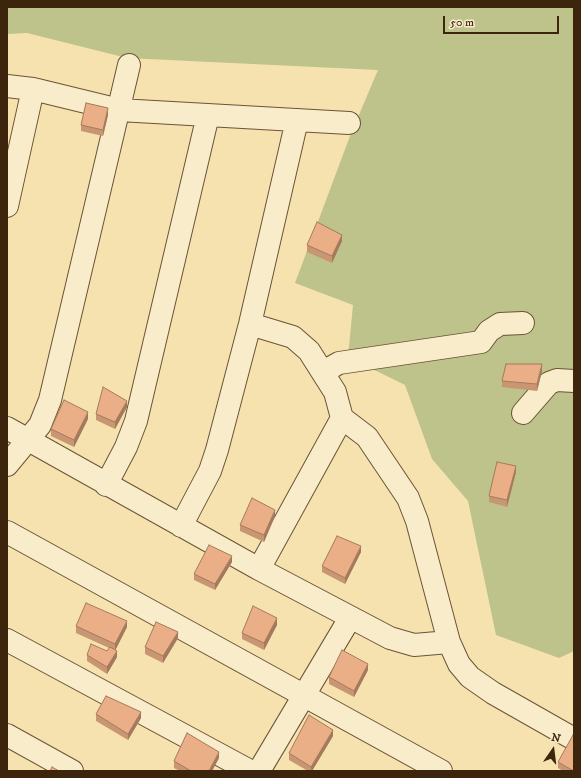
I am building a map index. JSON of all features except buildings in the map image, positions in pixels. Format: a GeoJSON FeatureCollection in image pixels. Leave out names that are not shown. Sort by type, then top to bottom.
{"type":"FeatureCollection","features":[{"type":"Feature","properties":{"kind":"street"},"geometry":{"type":"LineString","coordinates":[[7,465],[40,425],[57,379],[129,65]]}},
{"type":"Feature","properties":{"kind":"street"},"geometry":{"type":"LineString","coordinates":[[7,86],[33,89],[119,110],[349,123]]}},
{"type":"Feature","properties":{"kind":"street"},"geometry":{"type":"LineString","coordinates":[[7,206],[33,89]]}},
{"type":"Feature","properties":{"kind":"street"},"geometry":{"type":"LineString","coordinates":[[106,485],[126,448],[136,421],[208,115]]}},
{"type":"Feature","properties":{"kind":"street"},"geometry":{"type":"LineString","coordinates":[[181,526],[210,470],[218,450],[250,324],[297,120]]}},
{"type":"Feature","properties":{"kind":"street"},"geometry":{"type":"LineString","coordinates":[[324,372],[339,363],[481,342],[489,331],[500,324],[523,323]]}},
{"type":"Feature","properties":{"kind":"street"},"geometry":{"type":"LineString","coordinates":[[250,324],[293,337],[309,351],[324,372],[335,392],[342,418],[367,437],[408,498],[416,521],[449,642],[459,664],[470,677],[493,693],[574,739]]}},
{"type":"Feature","properties":{"kind":"street"},"geometry":{"type":"LineString","coordinates":[[523,413],[549,383],[557,380],[574,381]]}},
{"type":"Feature","properties":{"kind":"street"},"geometry":{"type":"LineString","coordinates":[[259,569],[342,418]]}},
{"type":"Feature","properties":{"kind":"street"},"geometry":{"type":"LineString","coordinates":[[7,428],[106,485],[259,569],[350,618],[401,643],[414,645],[449,642]]}},
{"type":"Feature","properties":{"kind":"street"},"geometry":{"type":"LineString","coordinates":[[7,532],[442,771]]}},
{"type":"Feature","properties":{"kind":"street"},"geometry":{"type":"LineString","coordinates":[[259,771],[350,618]]}},
{"type":"Feature","properties":{"kind":"street"},"geometry":{"type":"LineString","coordinates":[[7,640],[250,771]]}},
{"type":"Feature","properties":{"kind":"street"},"geometry":{"type":"LineString","coordinates":[[7,735],[72,771]]}},
{"type":"Feature","properties":{"kind":"green space"},"geometry":{"type":"Polygon","coordinates":[[[7,7],[574,7],[574,651],[559,658],[496,635],[468,501],[432,459],[405,385],[348,357],[353,305],[295,283],[350,136],[378,70],[127,58],[27,33],[7,34],[7,7]]]}}]}
